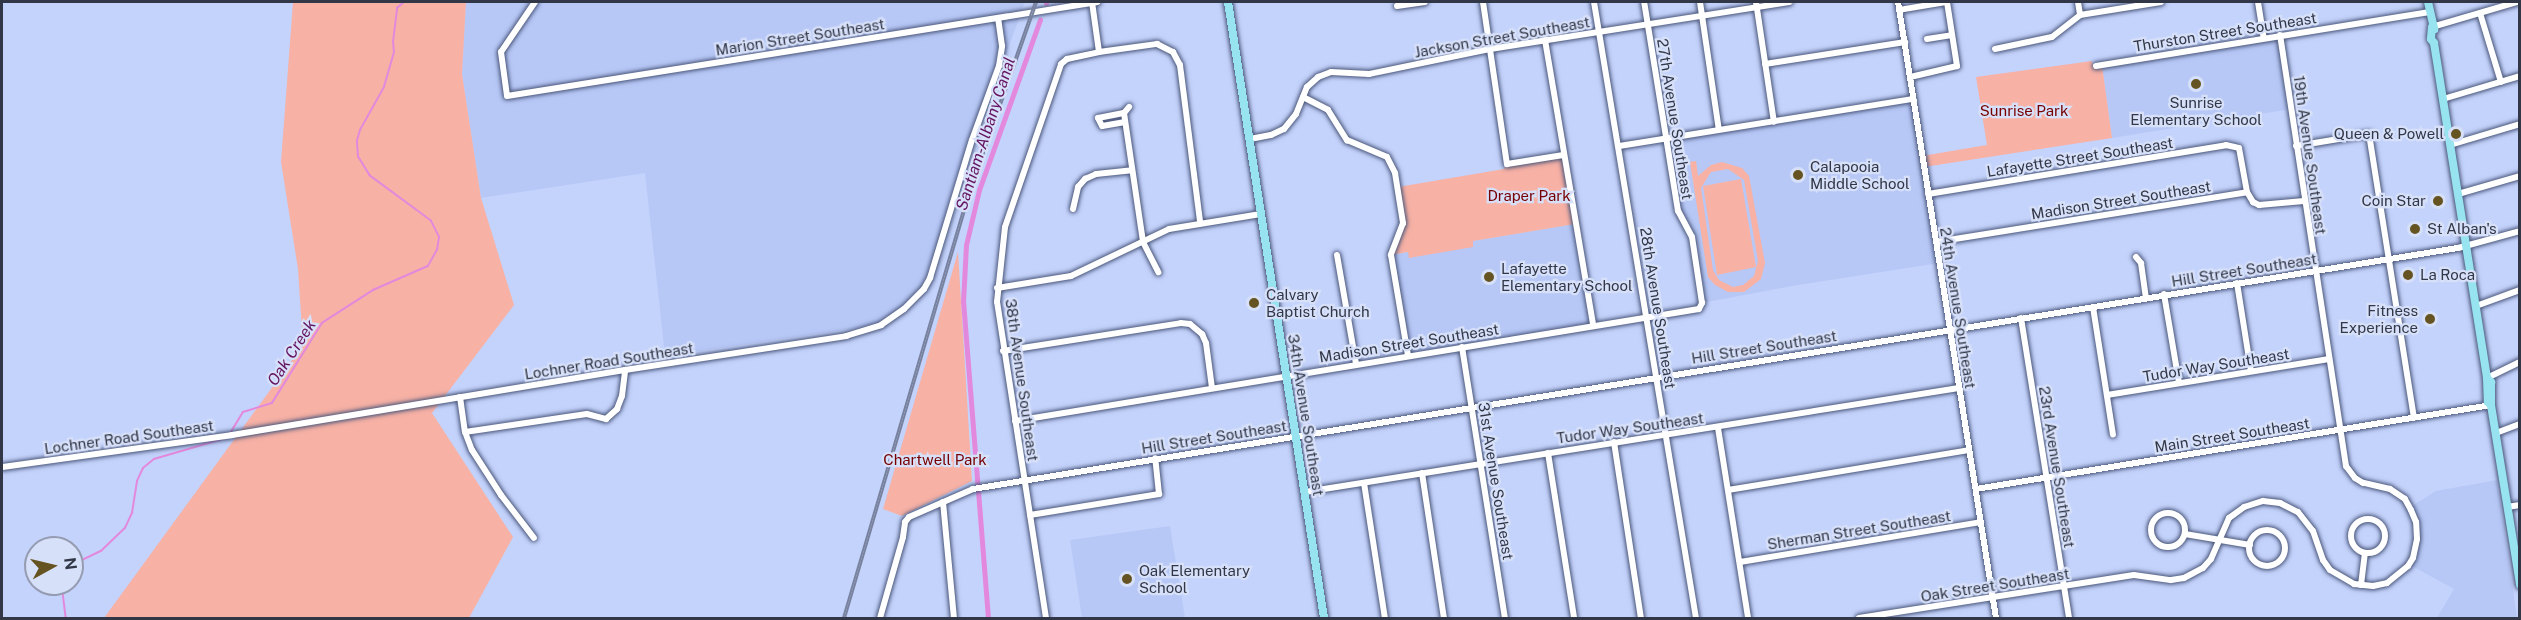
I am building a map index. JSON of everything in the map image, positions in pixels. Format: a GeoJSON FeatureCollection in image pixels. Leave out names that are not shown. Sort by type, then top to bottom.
{"type":"FeatureCollection","features":[{"type":"Feature","properties":{"kind":"main road","name":"34th Avenue Southeast"},"geometry":{"type":"LineString","coordinates":[[1228,2],[1324,618]]}},
{"type":"Feature","properties":{"kind":"main road"},"geometry":{"type":"LineString","coordinates":[[2428,2],[2432,27],[2430,31],[2434,43],[2487,378],[2491,382],[2491,405],[2520,585]]}},
{"type":"Feature","properties":{"kind":"street","name":"Marion Street Southeast"},"geometry":{"type":"LineString","coordinates":[[535,2],[501,52],[507,96],[1095,2]]}},
{"type":"Feature","properties":{"kind":"street"},"geometry":{"type":"LineString","coordinates":[[1095,2],[1099,52],[1157,44],[1168,47],[1177,57],[1200,222]]}},
{"type":"Feature","properties":{"kind":"street"},"geometry":{"type":"LineString","coordinates":[[1397,6],[1425,2]]}},
{"type":"Feature","properties":{"kind":"street"},"geometry":{"type":"LineString","coordinates":[[1483,2],[1508,164],[1563,155]]}},
{"type":"Feature","properties":{"kind":"street","name":"28th Avenue Southeast"},"geometry":{"type":"LineString","coordinates":[[1594,2],[1648,317],[1696,618]]}},
{"type":"Feature","properties":{"kind":"street","name":"27th Avenue Southeast"},"geometry":{"type":"LineString","coordinates":[[1644,2],[1678,212],[1692,237],[1701,307]]}},
{"type":"Feature","properties":{"kind":"street"},"geometry":{"type":"LineString","coordinates":[[1700,2],[1719,130]]}},
{"type":"Feature","properties":{"kind":"street","name":"Jackson Street Southeast"},"geometry":{"type":"LineString","coordinates":[[1250,139],[1271,135],[1284,129],[1296,114],[1312,80],[1325,73],[1337,71],[1369,74],[1490,49],[1757,4],[1789,2]]}},
{"type":"Feature","properties":{"kind":"street","name":"24th Avenue Southeast"},"geometry":{"type":"LineString","coordinates":[[1898,2],[1996,618]]}},
{"type":"Feature","properties":{"kind":"street"},"geometry":{"type":"LineString","coordinates":[[1899,10],[1947,2],[1956,68],[1910,77]]}},
{"type":"Feature","properties":{"kind":"street"},"geometry":{"type":"LineString","coordinates":[[2078,2],[2080,15]]}},
{"type":"Feature","properties":{"kind":"street"},"geometry":{"type":"LineString","coordinates":[[1995,49],[2052,37],[2080,15],[2161,2]]}},
{"type":"Feature","properties":{"kind":"street"},"geometry":{"type":"LineString","coordinates":[[2258,2],[2264,38]]}},
{"type":"Feature","properties":{"kind":"street"},"geometry":{"type":"LineString","coordinates":[[2432,27],[2517,2]]}},
{"type":"Feature","properties":{"kind":"street"},"geometry":{"type":"LineString","coordinates":[[1757,4],[1774,122]]}},
{"type":"Feature","properties":{"kind":"street","name":"Thurston Street Southeast"},"geometry":{"type":"LineString","coordinates":[[2096,66],[2430,12]]}},
{"type":"Feature","properties":{"kind":"street"},"geometry":{"type":"LineString","coordinates":[[2480,13],[2500,82]]}},
{"type":"Feature","properties":{"kind":"street","name":"Lochner Road Southeast"},"geometry":{"type":"LineString","coordinates":[[2,467],[232,435],[854,335],[881,325],[904,309],[924,289],[930,278],[972,140],[999,66],[1002,46],[998,18]]}},
{"type":"Feature","properties":{"kind":"street"},"geometry":{"type":"LineString","coordinates":[[1927,39],[1952,35]]}},
{"type":"Feature","properties":{"kind":"street","name":"19th Avenue Southeast"},"geometry":{"type":"LineString","coordinates":[[2280,35],[2344,457],[2350,475],[2363,483],[2380,486],[2395,493],[2404,500],[2416,522],[2417,539],[2413,558],[2408,566],[2386,583],[2361,585]]}},
{"type":"Feature","properties":{"kind":"street"},"geometry":{"type":"LineString","coordinates":[[1545,40],[1593,325]]}},
{"type":"Feature","properties":{"kind":"street"},"geometry":{"type":"LineString","coordinates":[[1765,64],[1905,42]]}},
{"type":"Feature","properties":{"kind":"street","name":"38th Avenue Southeast"},"geometry":{"type":"LineString","coordinates":[[1046,618],[1003,351],[997,288],[1000,253],[1013,201],[1061,64],[1067,59],[1099,52]]}},
{"type":"Feature","properties":{"kind":"street"},"geometry":{"type":"LineString","coordinates":[[2443,99],[2520,76]]}},
{"type":"Feature","properties":{"kind":"street"},"geometry":{"type":"LineString","coordinates":[[1303,97],[1328,110],[1347,140],[1387,157],[1395,173],[1403,223],[1391,255],[1407,356]]}},
{"type":"Feature","properties":{"kind":"street"},"geometry":{"type":"LineString","coordinates":[[1619,146],[1913,99]]}},
{"type":"Feature","properties":{"kind":"street"},"geometry":{"type":"LineString","coordinates":[[1125,122],[1102,126],[1098,122],[1101,117],[1124,113],[1129,107]]}},
{"type":"Feature","properties":{"kind":"street"},"geometry":{"type":"LineString","coordinates":[[1124,113],[1143,242],[1158,272]]}},
{"type":"Feature","properties":{"kind":"street"},"geometry":{"type":"LineString","coordinates":[[2450,145],[2520,124]]}},
{"type":"Feature","properties":{"kind":"street"},"geometry":{"type":"LineString","coordinates":[[2296,146],[2369,134],[2414,417]]}},
{"type":"Feature","properties":{"kind":"street","name":"Lafayette Street Southeast"},"geometry":{"type":"LineString","coordinates":[[1928,194],[2226,145],[2236,146],[2241,152],[2247,192]]}},
{"type":"Feature","properties":{"kind":"street"},"geometry":{"type":"LineString","coordinates":[[1073,209],[1078,187],[1085,179],[1096,174],[1132,170]]}},
{"type":"Feature","properties":{"kind":"street"},"geometry":{"type":"LineString","coordinates":[[2458,194],[2520,176]]}},
{"type":"Feature","properties":{"kind":"street"},"geometry":{"type":"LineString","coordinates":[[2247,192],[2253,202],[2259,205],[2304,201]]}},
{"type":"Feature","properties":{"kind":"street","name":"Madison Street Southeast"},"geometry":{"type":"LineString","coordinates":[[1936,242],[2247,192]]}},
{"type":"Feature","properties":{"kind":"street"},"geometry":{"type":"LineString","coordinates":[[997,288],[1071,276],[1169,229],[1200,222],[1261,214]]}},
{"type":"Feature","properties":{"kind":"street","name":"Hill Street Southeast"},"geometry":{"type":"LineString","coordinates":[[880,618],[903,537],[904,522],[973,489],[1472,406],[2389,259],[2466,246],[2520,231]]}},
{"type":"Feature","properties":{"kind":"street"},"geometry":{"type":"LineString","coordinates":[[1338,255],[1356,364]]}},
{"type":"Feature","properties":{"kind":"street"},"geometry":{"type":"LineString","coordinates":[[2136,257],[2140,263],[2146,298]]}},
{"type":"Feature","properties":{"kind":"street"},"geometry":{"type":"LineString","coordinates":[[2237,283],[2251,371]]}},
{"type":"Feature","properties":{"kind":"street"},"geometry":{"type":"LineString","coordinates":[[2476,306],[2520,290]]}},
{"type":"Feature","properties":{"kind":"street"},"geometry":{"type":"LineString","coordinates":[[2164,294],[2179,383]]}},
{"type":"Feature","properties":{"kind":"street","name":"Madison Street Southeast"},"geometry":{"type":"LineString","coordinates":[[1015,421],[1701,307]]}},
{"type":"Feature","properties":{"kind":"street"},"geometry":{"type":"LineString","coordinates":[[2093,307],[2113,434]]}},
{"type":"Feature","properties":{"kind":"street","name":"23rd Avenue Southeast"},"geometry":{"type":"LineString","coordinates":[[2021,318],[2069,618]]}},
{"type":"Feature","properties":{"kind":"street"},"geometry":{"type":"LineString","coordinates":[[1003,351],[1181,323],[1197,328],[1206,343],[1212,388]]}},
{"type":"Feature","properties":{"kind":"street","name":"31st Avenue Southeast"},"geometry":{"type":"LineString","coordinates":[[1462,347],[1505,618]]}},
{"type":"Feature","properties":{"kind":"street","name":"Tudor Way Southeast"},"geometry":{"type":"LineString","coordinates":[[2107,395],[2329,359]]}},
{"type":"Feature","properties":{"kind":"street"},"geometry":{"type":"LineString","coordinates":[[2487,378],[2520,362]]}},
{"type":"Feature","properties":{"kind":"street"},"geometry":{"type":"LineString","coordinates":[[465,432],[587,414],[606,419],[616,409],[622,396],[625,370]]}},
{"type":"Feature","properties":{"kind":"street","name":"Tudor Way Southeast"},"geometry":{"type":"LineString","coordinates":[[1305,492],[1959,388]]}},
{"type":"Feature","properties":{"kind":"street"},"geometry":{"type":"LineString","coordinates":[[460,397],[465,432],[472,450],[501,495],[534,538]]}},
{"type":"Feature","properties":{"kind":"street","name":"Main Street Southeast"},"geometry":{"type":"LineString","coordinates":[[1976,489],[2491,405]]}},
{"type":"Feature","properties":{"kind":"street"},"geometry":{"type":"LineString","coordinates":[[2496,433],[2520,424]]}},
{"type":"Feature","properties":{"kind":"street"},"geometry":{"type":"LineString","coordinates":[[1718,428],[1748,618]]}},
{"type":"Feature","properties":{"kind":"street"},"geometry":{"type":"LineString","coordinates":[[1614,442],[1641,618]]}},
{"type":"Feature","properties":{"kind":"street"},"geometry":{"type":"LineString","coordinates":[[1728,490],[1969,450]]}},
{"type":"Feature","properties":{"kind":"street"},"geometry":{"type":"LineString","coordinates":[[1548,453],[1574,618]]}},
{"type":"Feature","properties":{"kind":"street"},"geometry":{"type":"LineString","coordinates":[[1030,515],[1159,494],[1155,458]]}},
{"type":"Feature","properties":{"kind":"street"},"geometry":{"type":"LineString","coordinates":[[1422,473],[1444,618]]}},
{"type":"Feature","properties":{"kind":"street"},"geometry":{"type":"LineString","coordinates":[[1364,483],[1385,618]]}},
{"type":"Feature","properties":{"kind":"street","name":"Oak Street Southeast"},"geometry":{"type":"LineString","coordinates":[[1859,618],[1889,616],[2134,575],[2171,580],[2184,578],[2203,568],[2211,559],[2229,518],[2244,507],[2263,501],[2280,503],[2298,512],[2305,520],[2330,570],[2342,579],[2361,585]]}},
{"type":"Feature","properties":{"kind":"street"},"geometry":{"type":"LineString","coordinates":[[943,502],[954,618]]}},
{"type":"Feature","properties":{"kind":"street"},"geometry":{"type":"LineString","coordinates":[[2507,507],[2520,505]]}},
{"type":"Feature","properties":{"kind":"street"},"geometry":{"type":"LineString","coordinates":[[2172,513],[2183,521],[2185,534],[2178,544],[2164,547],[2154,539],[2152,526],[2159,515],[2172,513]]}},
{"type":"Feature","properties":{"kind":"street"},"geometry":{"type":"LineString","coordinates":[[2370,519],[2382,527],[2385,534],[2379,548],[2365,553],[2358,550],[2351,537],[2356,523],[2370,519]]}},
{"type":"Feature","properties":{"kind":"street","name":"Sherman Street Southeast"},"geometry":{"type":"LineString","coordinates":[[1740,562],[1981,522]]}},
{"type":"Feature","properties":{"kind":"street"},"geometry":{"type":"LineString","coordinates":[[2272,531],[2283,540],[2284,553],[2275,564],[2262,566],[2251,557],[2250,545],[2258,532],[2272,531]]}},
{"type":"Feature","properties":{"kind":"street"},"geometry":{"type":"LineString","coordinates":[[2185,534],[2250,545]]}},
{"type":"Feature","properties":{"kind":"street"},"geometry":{"type":"LineString","coordinates":[[2361,585],[2365,553]]}},
{"type":"Feature","properties":{"kind":"shaded area"},"geometry":{"type":"Polygon","coordinates":[[[466,2],[1025,2],[923,284],[902,312],[871,326],[665,356],[645,173],[481,198],[462,74],[466,2]]]}},
{"type":"Feature","properties":{"kind":"shaded area","name":"Sunrise Elementary School"},"geometry":{"type":"Polygon","coordinates":[[[2280,35],[2291,109],[2112,138],[2102,65],[2280,35]]]}},
{"type":"Feature","properties":{"kind":"shaded area","name":"Calapooia Middle School"},"geometry":{"type":"Polygon","coordinates":[[[1913,99],[1939,263],[1702,303],[1692,237],[1680,216],[1666,138],[1913,99]]]}},
{"type":"Feature","properties":{"kind":"shaded area","name":"Lafayette Elementary School"},"geometry":{"type":"Polygon","coordinates":[[[1575,224],[1593,325],[1408,356],[1391,255],[1575,224]]]}},
{"type":"Feature","properties":{"kind":"shaded area"},"geometry":{"type":"Polygon","coordinates":[[[2497,480],[2517,618],[2437,618],[2454,589],[2412,566],[2417,551],[2417,521],[2412,506],[2436,491],[2497,480]]]}},
{"type":"Feature","properties":{"kind":"shaded area","name":"Oak Elementary School"},"geometry":{"type":"Polygon","coordinates":[[[1170,526],[1185,618],[1082,618],[1070,540],[1170,526]]]}},
{"type":"Feature","properties":{"kind":"green space"},"geometry":{"type":"Polygon","coordinates":[[[293,2],[466,2],[462,74],[481,198],[514,305],[432,413],[513,537],[469,618],[104,618],[303,345],[298,269],[281,162],[293,2]]]}},
{"type":"Feature","properties":{"kind":"green space","name":"Sunrise Park"},"geometry":{"type":"Polygon","coordinates":[[[2092,61],[2093,67],[2102,65],[2112,138],[1924,167],[1922,156],[1987,145],[1976,77],[2092,61]]]}},
{"type":"Feature","properties":{"kind":"green space","name":"Draper Park"},"geometry":{"type":"Polygon","coordinates":[[[1563,155],[1575,224],[1473,241],[1473,247],[1409,258],[1408,252],[1391,255],[1403,223],[1398,187],[1504,169],[1507,164],[1563,155]]]}},
{"type":"Feature","properties":{"kind":"green space"},"geometry":{"type":"Polygon","coordinates":[[[1696,161],[1698,176],[1711,165],[1722,162],[1742,168],[1749,176],[1765,263],[1761,279],[1744,292],[1728,292],[1715,285],[1708,277],[1690,162],[1696,161]],[[1728,169],[1711,172],[1701,188],[1713,270],[1719,280],[1733,287],[1743,285],[1754,276],[1758,261],[1744,180],[1728,169]]]}},
{"type":"Feature","properties":{"kind":"green space"},"geometry":{"type":"Polygon","coordinates":[[[1741,179],[1756,267],[1717,275],[1703,186],[1741,179]]]}},
{"type":"Feature","properties":{"kind":"green space","name":"Chartwell Park"},"geometry":{"type":"Polygon","coordinates":[[[958,252],[972,481],[902,516],[883,509],[958,252]]]}},
{"type":"Feature","properties":{"kind":"waterway","name":"Oak Creek"},"geometry":{"type":"LineString","coordinates":[[231,432],[243,412],[272,403],[322,323],[373,290],[428,266],[437,250],[439,237],[431,221],[370,176],[358,157],[357,141],[360,130],[384,87],[394,53],[397,8],[404,2]]}},
{"type":"Feature","properties":{"kind":"waterway","name":"Santiam-Albany Canal"},"geometry":{"type":"LineString","coordinates":[[988,618],[963,302],[966,245],[979,190],[1040,20]]}},
{"type":"Feature","properties":{"kind":"waterway","name":"Oak Creek"},"geometry":{"type":"LineString","coordinates":[[84,559],[101,551],[125,528],[132,513],[137,481],[143,468],[154,459],[223,439]]}},
{"type":"Feature","properties":{"kind":"waterway","name":"Oak Creek"},"geometry":{"type":"LineString","coordinates":[[63,596],[66,618]]}},
{"type":"Feature","properties":{"kind":"railway"},"geometry":{"type":"LineString","coordinates":[[844,618],[973,181],[1036,2]]}},
{"type":"Feature","properties":{"kind":"place","name":"Sunrise Elementary School"},"geometry":{"type":"Point","coordinates":[2196,84]}},
{"type":"Feature","properties":{"kind":"place","name":"Queen & Powell"},"geometry":{"type":"Point","coordinates":[2456,134]}},
{"type":"Feature","properties":{"kind":"place","name":"Calapooia Middle School"},"geometry":{"type":"Point","coordinates":[1798,175]}},
{"type":"Feature","properties":{"kind":"place","name":"Coin Star"},"geometry":{"type":"Point","coordinates":[2438,201]}},
{"type":"Feature","properties":{"kind":"place","name":"St Alban's"},"geometry":{"type":"Point","coordinates":[2415,229]}},
{"type":"Feature","properties":{"kind":"place","name":"La Roca"},"geometry":{"type":"Point","coordinates":[2408,275]}},
{"type":"Feature","properties":{"kind":"place","name":"Lafayette Elementary School"},"geometry":{"type":"Point","coordinates":[1489,277]}},
{"type":"Feature","properties":{"kind":"place","name":"Calvary Baptist Church"},"geometry":{"type":"Point","coordinates":[1254,303]}},
{"type":"Feature","properties":{"kind":"place","name":"Fitness Experience"},"geometry":{"type":"Point","coordinates":[2430,319]}},
{"type":"Feature","properties":{"kind":"place","name":"Oak Elementary School"},"geometry":{"type":"Point","coordinates":[1127,579]}}]}
